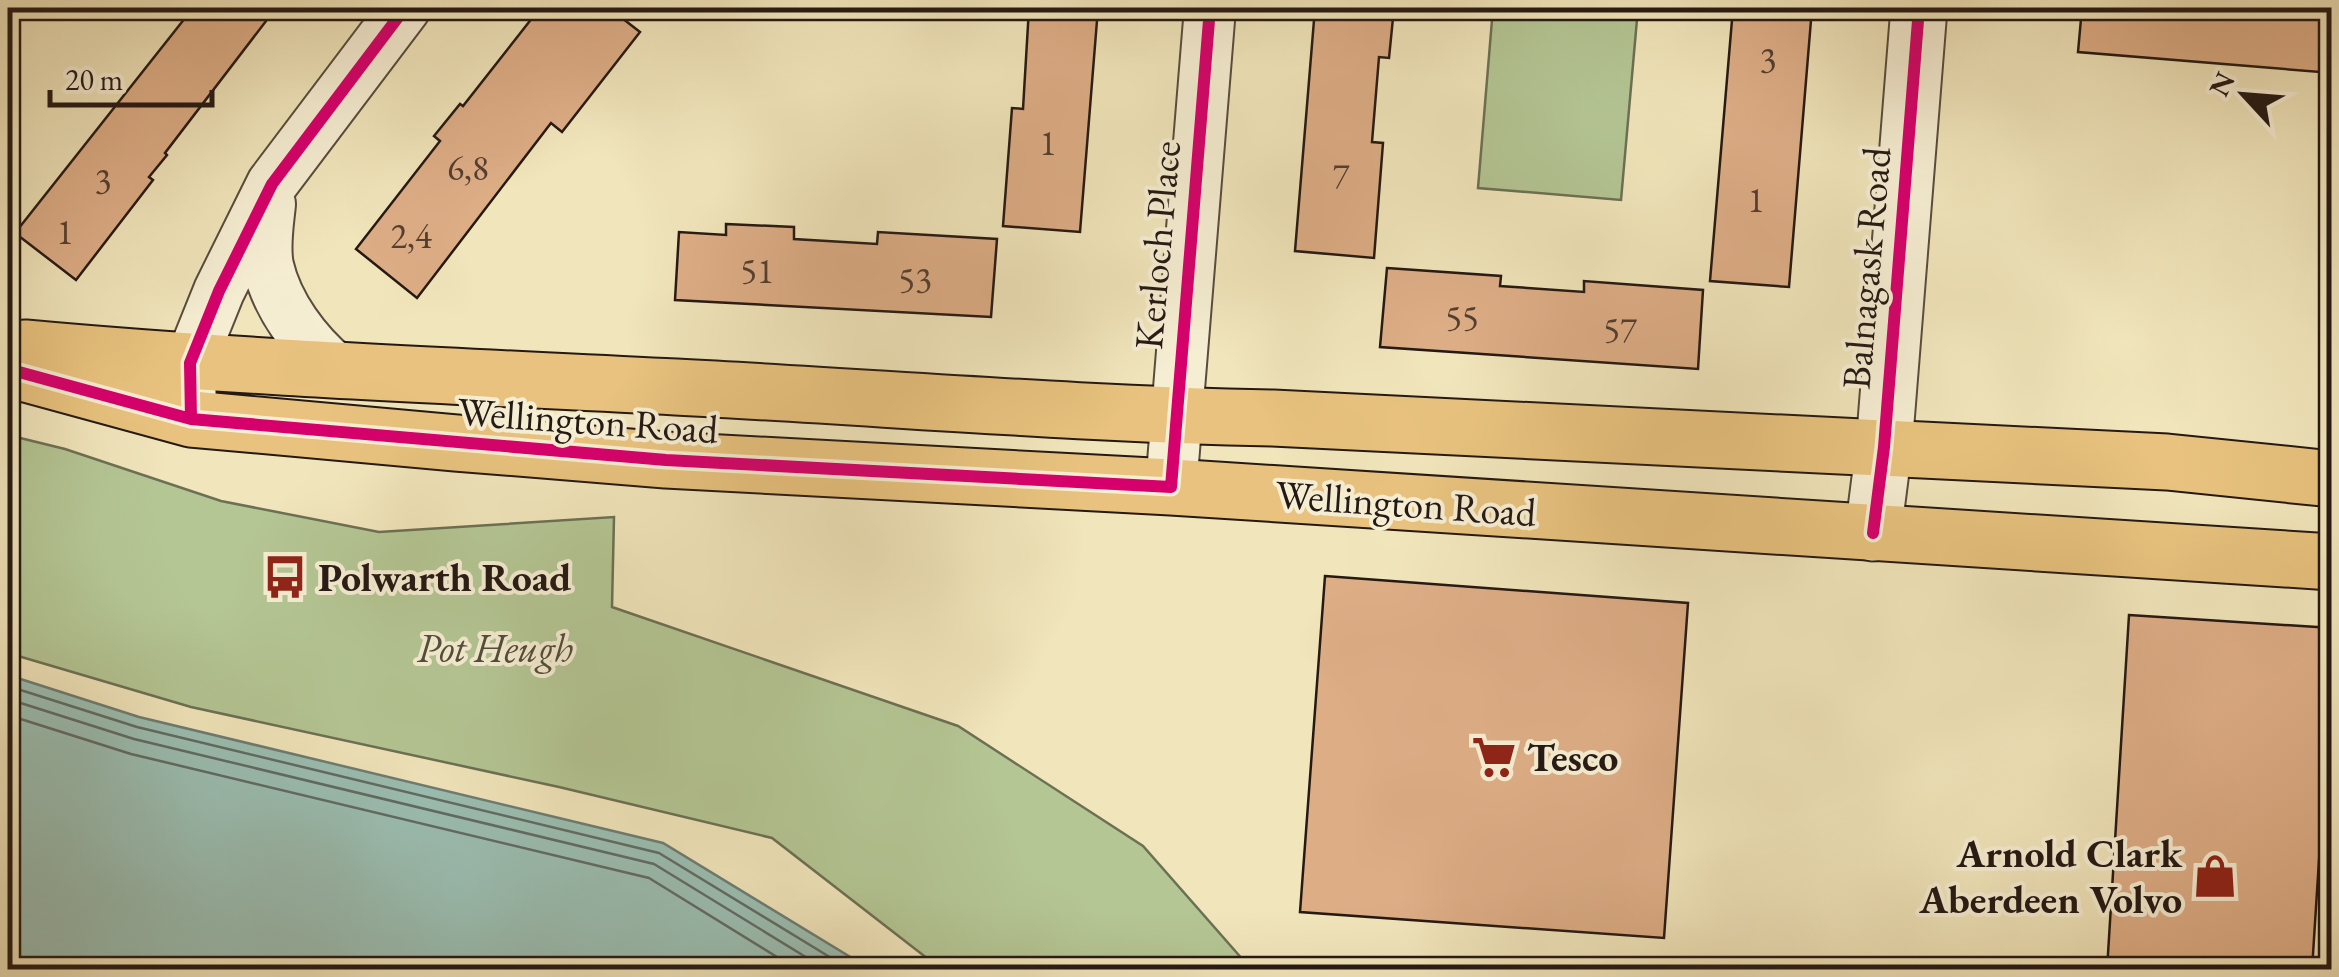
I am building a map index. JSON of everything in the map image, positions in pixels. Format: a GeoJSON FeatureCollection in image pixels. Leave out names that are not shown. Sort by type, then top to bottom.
{"type":"FeatureCollection","features":[{"type":"Feature","properties":{"kind":"main road","name":"Wellington Road"},"geometry":{"type":"LineString","coordinates":[[8,346],[190,363],[454,378],[2167,462],[2332,479]]}},
{"type":"Feature","properties":{"kind":"main road","name":"Wellington Road"},"geometry":{"type":"LineString","coordinates":[[8,370],[191,419],[666,460],[2332,562]]}},
{"type":"Feature","properties":{"kind":"street"},"geometry":{"type":"LineString","coordinates":[[191,419],[190,363],[219,292],[272,184],[405,8]]}},
{"type":"Feature","properties":{"kind":"street","name":"Kerloch Place"},"geometry":{"type":"LineString","coordinates":[[1171,488],[1210,8]]}},
{"type":"Feature","properties":{"kind":"street","name":"Balnagask Road"},"geometry":{"type":"LineString","coordinates":[[1873,533],[1884,447],[1919,8]]}},
{"type":"Feature","properties":{"kind":"street"},"geometry":{"type":"LineString","coordinates":[[272,184],[266,240],[268,267],[309,347],[336,369]]}},
{"type":"Feature","properties":{"kind":"green space"},"geometry":{"type":"Polygon","coordinates":[[[1493,8],[1638,8],[1621,200],[1478,188],[1493,8]]]}},
{"type":"Feature","properties":{"kind":"green space","name":"Pot Heugh"},"geometry":{"type":"Polygon","coordinates":[[[8,435],[65,449],[221,501],[379,532],[614,517],[612,607],[958,726],[1143,846],[1251,969],[941,969],[772,838],[191,707],[8,653],[8,435]]]}},
{"type":"Feature","properties":{"kind":"water"},"geometry":{"type":"Polygon","coordinates":[[[8,675],[139,717],[663,843],[870,969],[8,969],[8,675]]]}},
{"type":"Feature","properties":{"kind":"building"},"geometry":{"type":"Polygon","coordinates":[[[193,8],[276,8],[165,153],[149,177],[153,180],[76,280],[15,233],[193,8]]]}},
{"type":"Feature","properties":{"kind":"building"},"geometry":{"type":"Polygon","coordinates":[[[540,8],[609,8],[640,32],[562,132],[551,123],[417,298],[356,249],[440,141],[434,136],[460,104],[463,106],[540,8]]]}},
{"type":"Feature","properties":{"kind":"building"},"geometry":{"type":"Polygon","coordinates":[[[1029,8],[1098,8],[1080,232],[1003,226],[1012,108],[1023,109],[1029,8]]]}},
{"type":"Feature","properties":{"kind":"building"},"geometry":{"type":"Polygon","coordinates":[[[1315,8],[1394,8],[1389,58],[1379,57],[1372,142],[1383,143],[1374,258],[1295,251],[1315,8]]]}},
{"type":"Feature","properties":{"kind":"building"},"geometry":{"type":"Polygon","coordinates":[[[1733,8],[1812,8],[1789,287],[1710,281],[1733,8]]]}},
{"type":"Feature","properties":{"kind":"building"},"geometry":{"type":"Polygon","coordinates":[[[2082,8],[2332,8],[2332,73],[2078,52],[2082,8]]]}},
{"type":"Feature","properties":{"kind":"building"},"geometry":{"type":"Polygon","coordinates":[[[726,224],[794,227],[794,239],[877,244],[878,232],[997,239],[991,317],[675,300],[679,232],[726,235],[726,224]]]}},
{"type":"Feature","properties":{"kind":"building"},"geometry":{"type":"Polygon","coordinates":[[[1387,268],[1501,276],[1500,286],[1584,292],[1584,281],[1703,290],[1698,369],[1380,347],[1387,268]]]}},
{"type":"Feature","properties":{"kind":"building","name":"Tesco"},"geometry":{"type":"Polygon","coordinates":[[[1325,576],[1688,603],[1664,938],[1300,912],[1325,576]]]}},
{"type":"Feature","properties":{"kind":"building","name":"Arnold Clark Aberdeen Volvo"},"geometry":{"type":"Polygon","coordinates":[[[2129,615],[2332,628],[2332,783],[2324,782],[2312,970],[2107,970],[2129,615]]]}},
{"type":"Feature","properties":{"kind":"cycle path"},"geometry":{"type":"LineString","coordinates":[[191,419],[190,363],[219,291],[272,184],[405,8]]}},
{"type":"Feature","properties":{"kind":"cycle path"},"geometry":{"type":"LineString","coordinates":[[8,369],[191,419],[666,460],[1171,487],[1210,8]]}},
{"type":"Feature","properties":{"kind":"cycle path"},"geometry":{"type":"LineString","coordinates":[[1873,533],[1884,447],[1919,8]]}},
{"type":"Feature","properties":{"kind":"place","name":"Polwarth Road"},"geometry":{"type":"Point","coordinates":[285,577]}},
{"type":"Feature","properties":{"kind":"place","name":"Tesco"},"geometry":{"type":"Point","coordinates":[1494,757]}},
{"type":"Feature","properties":{"kind":"place","name":"Arnold Clark Aberdeen Volvo"},"geometry":{"type":"Point","coordinates":[2215,876]}}]}
